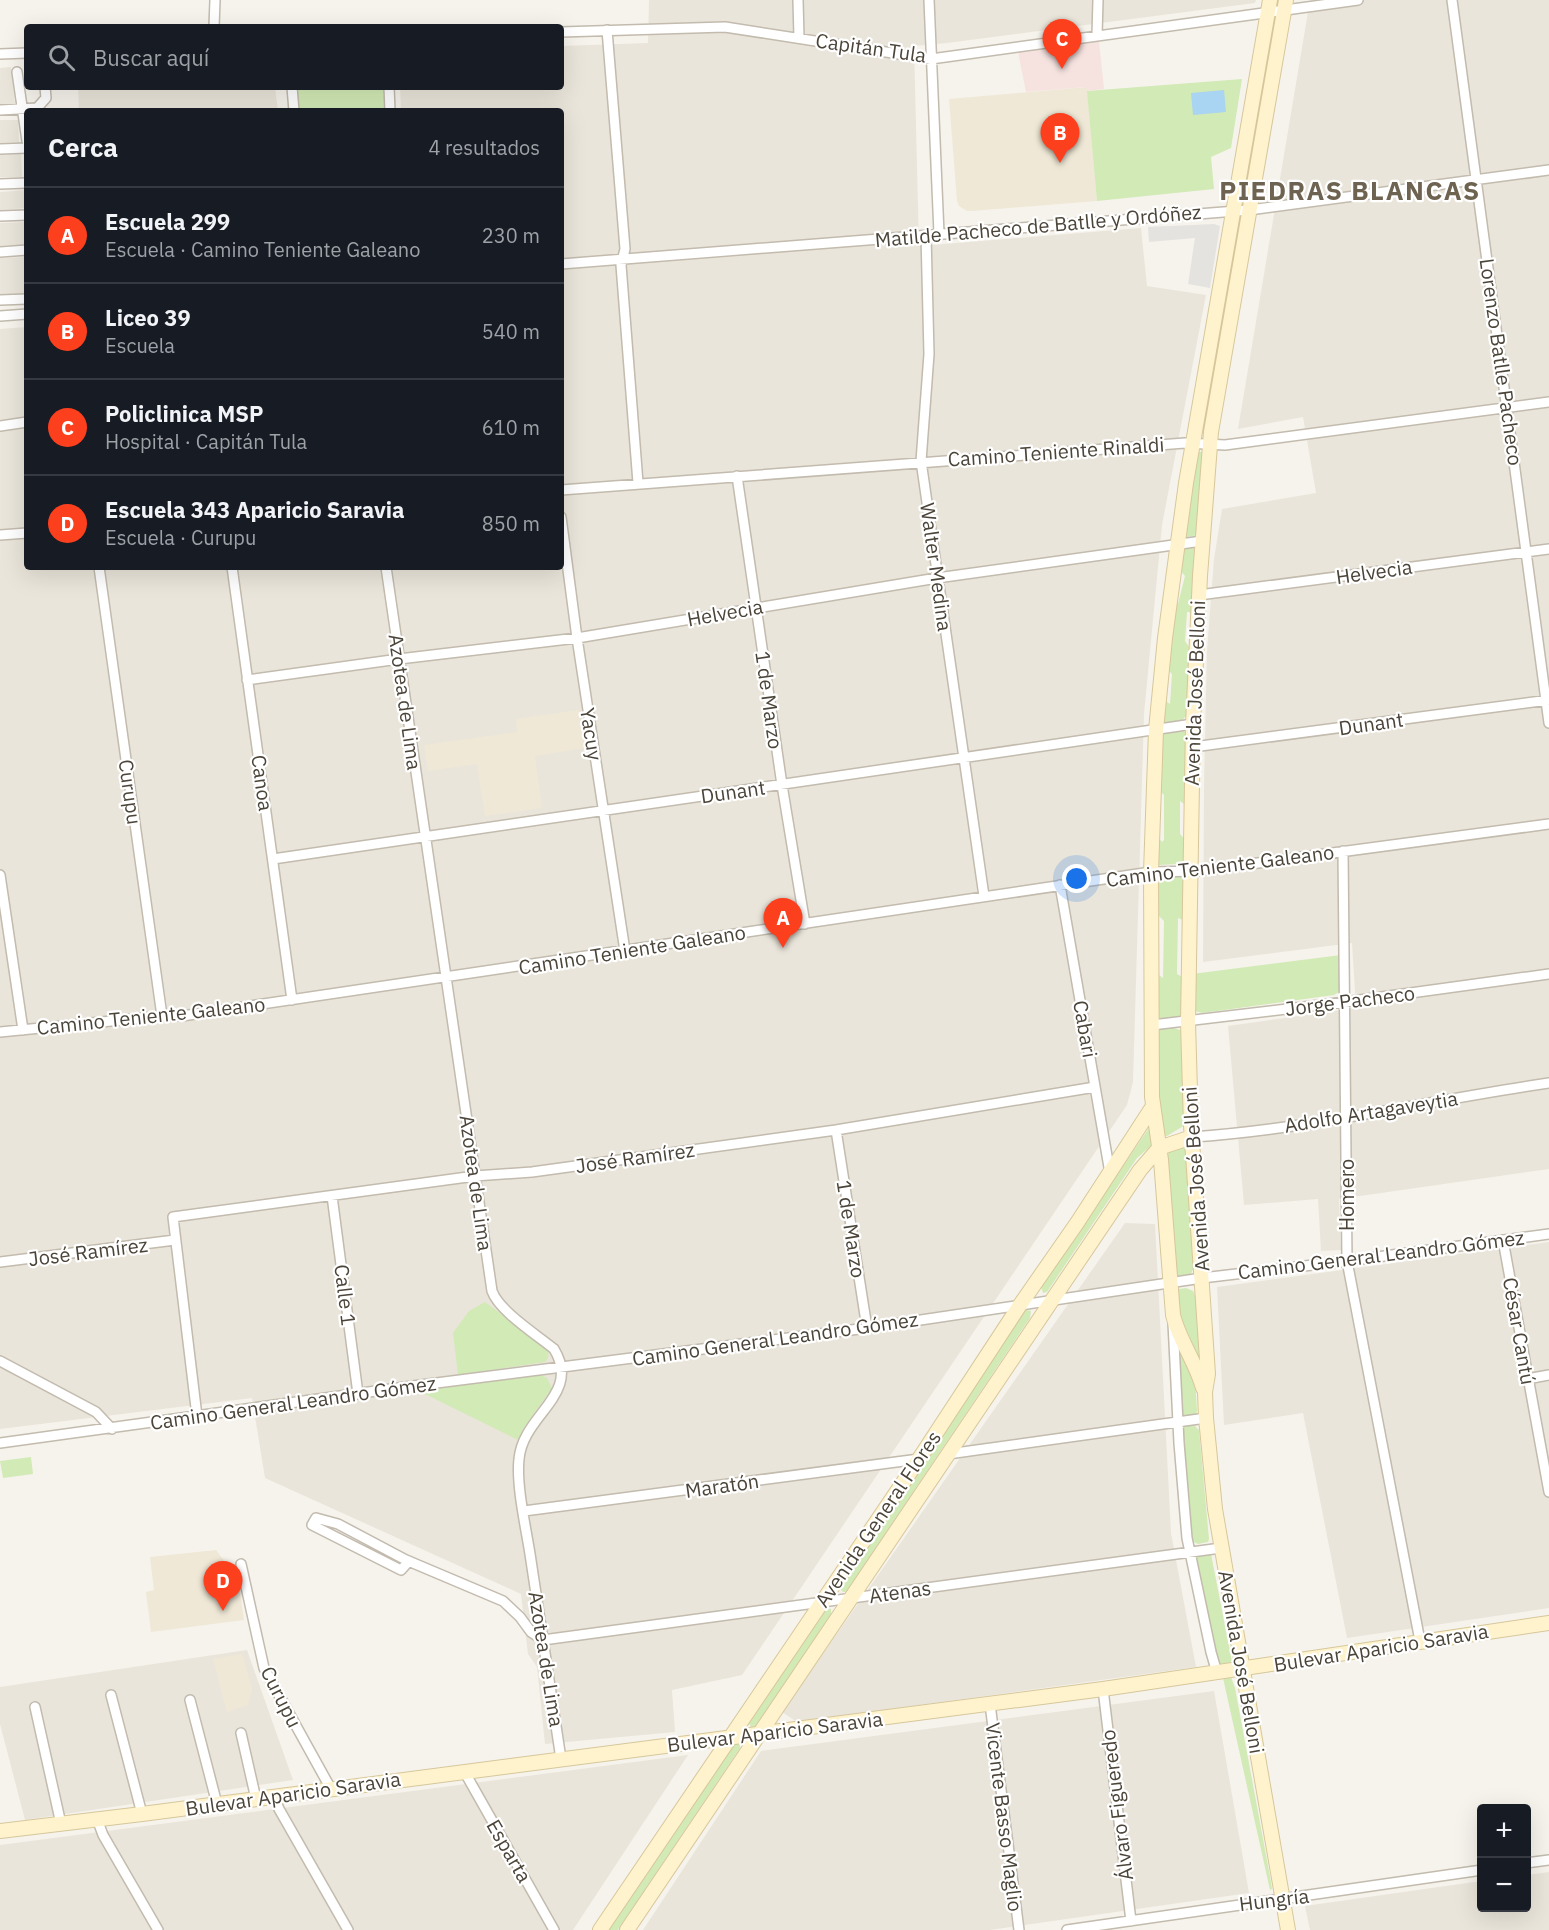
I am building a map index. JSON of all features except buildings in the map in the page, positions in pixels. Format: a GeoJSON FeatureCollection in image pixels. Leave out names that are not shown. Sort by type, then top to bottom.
{"type":"FeatureCollection","features":[{"type":"Feature","properties":{"kind":"main road","name":"Avenida José Belloni"},"geometry":{"type":"LineString","coordinates":[[1285,5],[1210,445],[1202,541],[1193,724],[1188,1022],[1192,1137],[1208,1374],[1205,1392],[1206,1418],[1215,1509],[1288,1930]]}},
{"type":"Feature","properties":{"kind":"main road","name":"Avenida José Belloni"},"geometry":{"type":"LineString","coordinates":[[1205,1392],[1174,1318],[1159,1148],[1153,1106],[1151,872],[1156,730],[1165,638],[1192,443],[1269,6]]}},
{"type":"Feature","properties":{"kind":"main road","name":"Avenida General Flores"},"geometry":{"type":"LineString","coordinates":[[600,1930],[919,1459],[1153,1106]]}},
{"type":"Feature","properties":{"kind":"main road"},"geometry":{"type":"LineString","coordinates":[[1159,1148],[1192,1137]]}},
{"type":"Feature","properties":{"kind":"main road","name":"Avenida General Flores"},"geometry":{"type":"LineString","coordinates":[[627,1930],[1050,1300],[1140,1170],[1159,1148]]}},
{"type":"Feature","properties":{"kind":"main road","name":"Bulevar Aparicio Saravia"},"geometry":{"type":"LineString","coordinates":[[0,1831],[1103,1689],[1549,1623]]}},
{"type":"Feature","properties":{"kind":"street"},"geometry":{"type":"LineString","coordinates":[[214,0],[214,24]]}},
{"type":"Feature","properties":{"kind":"street"},"geometry":{"type":"LineString","coordinates":[[798,0],[799,38]]}},
{"type":"Feature","properties":{"kind":"street"},"geometry":{"type":"LineString","coordinates":[[929,0],[939,234]]}},
{"type":"Feature","properties":{"kind":"street"},"geometry":{"type":"LineString","coordinates":[[1097,35],[1098,0]]}},
{"type":"Feature","properties":{"kind":"street","name":"Capitán Tula"},"geometry":{"type":"LineString","coordinates":[[564,32],[725,27],[931,58],[1097,35],[1269,6],[1358,0]]}},
{"type":"Feature","properties":{"kind":"street","name":"Lorenzo Batlle Pacheco"},"geometry":{"type":"LineString","coordinates":[[1452,0],[1549,723]]}},
{"type":"Feature","properties":{"kind":"street"},"geometry":{"type":"LineString","coordinates":[[607,30],[625,249],[621,265],[638,483]]}},
{"type":"Feature","properties":{"kind":"street"},"geometry":{"type":"LineString","coordinates":[[0,54],[24,52]]}},
{"type":"Feature","properties":{"kind":"street"},"geometry":{"type":"LineString","coordinates":[[17,72],[24,117]]}},
{"type":"Feature","properties":{"kind":"street"},"geometry":{"type":"LineString","coordinates":[[37,108],[46,98],[45,90]]}},
{"type":"Feature","properties":{"kind":"street"},"geometry":{"type":"LineString","coordinates":[[292,90],[294,108]]}},
{"type":"Feature","properties":{"kind":"street"},"geometry":{"type":"LineString","coordinates":[[389,90],[390,108]]}},
{"type":"Feature","properties":{"kind":"street"},"geometry":{"type":"LineString","coordinates":[[0,110],[23,109]]}},
{"type":"Feature","properties":{"kind":"street"},"geometry":{"type":"LineString","coordinates":[[0,148],[24,148]]}},
{"type":"Feature","properties":{"kind":"street","name":"Matilde Pacheco de Batlle y Ordóñez"},"geometry":{"type":"LineString","coordinates":[[564,264],[1250,210],[1549,171]]}},
{"type":"Feature","properties":{"kind":"street"},"geometry":{"type":"LineString","coordinates":[[0,184],[24,183]]}},
{"type":"Feature","properties":{"kind":"street"},"geometry":{"type":"LineString","coordinates":[[0,216],[24,214]]}},
{"type":"Feature","properties":{"kind":"street","name":"Walter Medina"},"geometry":{"type":"LineString","coordinates":[[926,235],[929,354],[921,461],[984,896]]}},
{"type":"Feature","properties":{"kind":"street"},"geometry":{"type":"LineString","coordinates":[[0,252],[24,250]]}},
{"type":"Feature","properties":{"kind":"street"},"geometry":{"type":"LineString","coordinates":[[0,300],[24,299]]}},
{"type":"Feature","properties":{"kind":"street"},"geometry":{"type":"LineString","coordinates":[[0,316],[24,314]]}},
{"type":"Feature","properties":{"kind":"street","name":"Camino Teniente Rinaldi"},"geometry":{"type":"LineString","coordinates":[[564,490],[921,461],[1192,443],[1225,446],[1549,402]]}},
{"type":"Feature","properties":{"kind":"street"},"geometry":{"type":"LineString","coordinates":[[0,426],[24,422]]}},
{"type":"Feature","properties":{"kind":"street","name":"1 de Marzo"},"geometry":{"type":"LineString","coordinates":[[737,476],[782,785],[805,924]]}},
{"type":"Feature","properties":{"kind":"street"},"geometry":{"type":"LineString","coordinates":[[0,535],[24,533]]}},
{"type":"Feature","properties":{"kind":"street","name":"Yacuy"},"geometry":{"type":"LineString","coordinates":[[564,540],[625,951]]}},
{"type":"Feature","properties":{"kind":"street","name":"Helvecia"},"geometry":{"type":"LineString","coordinates":[[247,680],[577,638],[937,578],[1202,541]]}},
{"type":"Feature","properties":{"kind":"street","name":"Helvecia"},"geometry":{"type":"LineString","coordinates":[[1199,596],[1549,549]]}},
{"type":"Feature","properties":{"kind":"street","name":"Curupu"},"geometry":{"type":"LineString","coordinates":[[99,570],[162,1016]]}},
{"type":"Feature","properties":{"kind":"street","name":"Canoa"},"geometry":{"type":"LineString","coordinates":[[232,570],[292,1000]]}},
{"type":"Feature","properties":{"kind":"street","name":"Azotea de Lima"},"geometry":{"type":"LineString","coordinates":[[386,570],[494,1296],[505,1309],[554,1349],[562,1368],[559,1389],[530,1428],[520,1450],[519,1471],[561,1759]]}},
{"type":"Feature","properties":{"kind":"street","name":"Dunant"},"geometry":{"type":"LineString","coordinates":[[1193,747],[1547,700]]}},
{"type":"Feature","properties":{"kind":"street","name":"Dunant"},"geometry":{"type":"LineString","coordinates":[[273,859],[1193,724]]}},
{"type":"Feature","properties":{"kind":"street","name":"Camino Teniente Galeano"},"geometry":{"type":"LineString","coordinates":[[0,1032],[182,1016],[1151,872],[1190,870],[1549,824]]}},
{"type":"Feature","properties":{"kind":"street","name":"Homero"},"geometry":{"type":"LineString","coordinates":[[1343,850],[1347,1261],[1420,1641]]}},
{"type":"Feature","properties":{"kind":"street"},"geometry":{"type":"LineString","coordinates":[[0,875],[23,1030]]}},
{"type":"Feature","properties":{"kind":"street","name":"Cabari"},"geometry":{"type":"LineString","coordinates":[[1060,885],[1110,1173]]}},
{"type":"Feature","properties":{"kind":"street","name":"Jorge Pacheco"},"geometry":{"type":"LineString","coordinates":[[1152,1025],[1549,974]]}},
{"type":"Feature","properties":{"kind":"street","name":"Adolfo Artagaveytia"},"geometry":{"type":"LineString","coordinates":[[1192,1137],[1218,1136],[1347,1117],[1549,1083]]}},
{"type":"Feature","properties":{"kind":"street","name":"José Ramírez"},"geometry":{"type":"LineString","coordinates":[[0,1262],[143,1246],[176,1240],[173,1217],[475,1176],[532,1172],[836,1130],[1095,1087]]}},
{"type":"Feature","properties":{"kind":"street","name":"1 de Marzo"},"geometry":{"type":"LineString","coordinates":[[836,1130],[867,1328]]}},
{"type":"Feature","properties":{"kind":"street","name":"Calle 1"},"geometry":{"type":"LineString","coordinates":[[332,1196],[358,1394]]}},
{"type":"Feature","properties":{"kind":"street","name":"Camino General Leandro Gómez"},"geometry":{"type":"LineString","coordinates":[[0,1443],[867,1328],[1172,1282],[1549,1234]]}},
{"type":"Feature","properties":{"kind":"street"},"geometry":{"type":"LineString","coordinates":[[176,1240],[197,1416]]}},
{"type":"Feature","properties":{"kind":"street","name":"César Cantú"},"geometry":{"type":"LineString","coordinates":[[1503,1240],[1549,1492]]}},
{"type":"Feature","properties":{"kind":"street","name":"Avenida José Belloni"},"geometry":{"type":"LineString","coordinates":[[1174,1318],[1178,1422],[1189,1553],[1218,1673]]}},
{"type":"Feature","properties":{"kind":"street"},"geometry":{"type":"LineString","coordinates":[[0,1361],[96,1412],[112,1429]]}},
{"type":"Feature","properties":{"kind":"street"},"geometry":{"type":"LineString","coordinates":[[1527,1379],[1549,1375]]}},
{"type":"Feature","properties":{"kind":"street"},"geometry":{"type":"LineString","coordinates":[[948,1454],[1206,1418]]}},
{"type":"Feature","properties":{"kind":"street","name":"Maratón"},"geometry":{"type":"LineString","coordinates":[[524,1511],[919,1459]]}},
{"type":"Feature","properties":{"kind":"street"},"geometry":{"type":"LineString","coordinates":[[409,1561],[401,1570],[312,1525],[316,1518],[338,1524],[409,1561],[504,1601],[531,1632],[543,1640]]}},
{"type":"Feature","properties":{"kind":"street","name":"Atenas"},"geometry":{"type":"LineString","coordinates":[[543,1640],[1221,1548]]}},
{"type":"Feature","properties":{"kind":"street","name":"Curupu"},"geometry":{"type":"LineString","coordinates":[[241,1564],[264,1668],[331,1789]]}},
{"type":"Feature","properties":{"kind":"street","name":"Álvaro Figueredo"},"geometry":{"type":"LineString","coordinates":[[1103,1689],[1131,1921]]}},
{"type":"Feature","properties":{"kind":"street"},"geometry":{"type":"LineString","coordinates":[[111,1695],[142,1814]]}},
{"type":"Feature","properties":{"kind":"street"},"geometry":{"type":"LineString","coordinates":[[190,1700],[217,1804]]}},
{"type":"Feature","properties":{"kind":"street","name":"Vicente Basso Maglio"},"geometry":{"type":"LineString","coordinates":[[990,1704],[1018,1930]]}},
{"type":"Feature","properties":{"kind":"street"},"geometry":{"type":"LineString","coordinates":[[35,1707],[61,1824]]}},
{"type":"Feature","properties":{"kind":"street"},"geometry":{"type":"LineString","coordinates":[[242,1733],[256,1799]]}},
{"type":"Feature","properties":{"kind":"street","name":"Esparta"},"geometry":{"type":"LineString","coordinates":[[464,1771],[554,1930]]}},
{"type":"Feature","properties":{"kind":"street"},"geometry":{"type":"LineString","coordinates":[[274,1796],[279,1809],[348,1930]]}},
{"type":"Feature","properties":{"kind":"street"},"geometry":{"type":"LineString","coordinates":[[97,1819],[103,1835],[158,1930]]}},
{"type":"Feature","properties":{"kind":"street"},"geometry":{"type":"LineString","coordinates":[[1531,1862],[1549,1860]]}},
{"type":"Feature","properties":{"kind":"street","name":"Hungría"},"geometry":{"type":"LineString","coordinates":[[1067,1930],[1477,1871]]}},
{"type":"Feature","properties":{"kind":"shaded area"},"geometry":{"type":"Polygon","coordinates":[[[649,0],[1256,0],[1255,3],[914,46],[919,246],[1141,228],[1147,286],[1206,295],[1162,525],[1144,714],[1133,1082],[1127,1105],[742,1675],[672,1690],[675,1732],[545,1744],[537,1667],[528,1654],[521,1594],[265,1478],[252,1398],[0,1429],[0,329],[24,327],[24,570],[564,570],[564,108],[401,108],[400,90],[564,90],[564,46],[648,43],[649,0]]]}},
{"type":"Feature","properties":{"kind":"shaded area"},"geometry":{"type":"Polygon","coordinates":[[[1310,0],[1549,0],[1549,1169],[1339,1199],[1341,1250],[1321,1251],[1318,1199],[1244,1205],[1228,1026],[1356,1008],[1352,943],[1203,962],[1207,651],[1214,559],[1222,509],[1316,493],[1303,417],[1238,429],[1310,0]]]}},
{"type":"Feature","properties":{"kind":"shaded area"},"geometry":{"type":"Polygon","coordinates":[[[1099,41],[1104,89],[1087,91],[1086,87],[1026,92],[1018,52],[1099,41]]]}},
{"type":"Feature","properties":{"kind":"shaded area"},"geometry":{"type":"Polygon","coordinates":[[[11,67],[15,104],[0,104],[0,68],[11,67]]]}},
{"type":"Feature","properties":{"kind":"shaded area"},"geometry":{"type":"Polygon","coordinates":[[[1087,87],[1097,201],[972,211],[959,206],[949,99],[1087,87]]]}},
{"type":"Feature","properties":{"kind":"shaded area"},"geometry":{"type":"Polygon","coordinates":[[[78,90],[275,90],[278,108],[79,108],[78,90]]]}},
{"type":"Feature","properties":{"kind":"shaded area"},"geometry":{"type":"Polygon","coordinates":[[[0,120],[18,120],[19,142],[0,143],[0,120]]]}},
{"type":"Feature","properties":{"kind":"shaded area"},"geometry":{"type":"Polygon","coordinates":[[[21,154],[22,177],[0,177],[0,155],[21,154]]]}},
{"type":"Feature","properties":{"kind":"shaded area"},"geometry":{"type":"Polygon","coordinates":[[[24,190],[24,208],[0,210],[0,192],[24,190]]]}},
{"type":"Feature","properties":{"kind":"shaded area"},"geometry":{"type":"Polygon","coordinates":[[[24,222],[24,244],[0,246],[0,223],[24,222]]]}},
{"type":"Feature","properties":{"kind":"shaded area"},"geometry":{"type":"Polygon","coordinates":[[[1214,224],[1220,226],[1210,288],[1188,284],[1195,238],[1149,242],[1148,227],[1214,224]]]}},
{"type":"Feature","properties":{"kind":"shaded area"},"geometry":{"type":"Polygon","coordinates":[[[24,257],[24,294],[0,295],[0,258],[24,257]]]}},
{"type":"Feature","properties":{"kind":"shaded area"},"geometry":{"type":"Polygon","coordinates":[[[579,710],[584,748],[535,756],[542,808],[485,816],[477,764],[428,771],[424,745],[517,732],[516,719],[579,710]]]}},
{"type":"Feature","properties":{"kind":"shaded area"},"geometry":{"type":"Polygon","coordinates":[[[1125,1223],[1155,1224],[1171,1533],[1196,1667],[797,1722],[782,1712],[1125,1223]]]}},
{"type":"Feature","properties":{"kind":"shaded area"},"geometry":{"type":"Polygon","coordinates":[[[1549,1242],[1549,1608],[1347,1638],[1303,1413],[1224,1425],[1217,1287],[1549,1242]]]}},
{"type":"Feature","properties":{"kind":"shaded area"},"geometry":{"type":"Polygon","coordinates":[[[216,1550],[238,1579],[244,1620],[151,1632],[146,1592],[154,1590],[150,1557],[216,1550]]]}},
{"type":"Feature","properties":{"kind":"shaded area"},"geometry":{"type":"Polygon","coordinates":[[[247,1650],[293,1780],[25,1820],[0,1724],[0,1687],[247,1650]]]}},
{"type":"Feature","properties":{"kind":"shaded area"},"geometry":{"type":"Polygon","coordinates":[[[242,1654],[252,1689],[248,1705],[227,1712],[213,1659],[242,1654]]]}},
{"type":"Feature","properties":{"kind":"shaded area"},"geometry":{"type":"Polygon","coordinates":[[[1214,1691],[1249,1893],[990,1930],[643,1930],[761,1751],[1214,1691]]]}},
{"type":"Feature","properties":{"kind":"shaded area"},"geometry":{"type":"Polygon","coordinates":[[[688,1755],[573,1930],[0,1930],[0,1845],[688,1755]]]}},
{"type":"Feature","properties":{"kind":"shaded area"},"geometry":{"type":"Polygon","coordinates":[[[1549,1872],[1549,1930],[1310,1930],[1305,1906],[1477,1882],[1477,1912],[1531,1912],[1531,1874],[1549,1872]]]}},
{"type":"Feature","properties":{"kind":"green space"},"geometry":{"type":"Polygon","coordinates":[[[1278,14],[1244,203],[1240,203],[1270,15],[1278,14]]]}},
{"type":"Feature","properties":{"kind":"green space"},"geometry":{"type":"Polygon","coordinates":[[[1242,79],[1231,148],[1211,157],[1214,189],[1097,201],[1087,91],[1242,79]]]}},
{"type":"Feature","properties":{"kind":"green space"},"geometry":{"type":"Polygon","coordinates":[[[297,90],[383,90],[385,108],[298,108],[297,90]]]}},
{"type":"Feature","properties":{"kind":"green space"},"geometry":{"type":"Polygon","coordinates":[[[1238,219],[1242,221],[1206,426],[1204,426],[1201,423],[1238,219]]]}},
{"type":"Feature","properties":{"kind":"green space"},"geometry":{"type":"Polygon","coordinates":[[[1196,451],[1207,453],[1198,535],[1187,537],[1184,536],[1196,451]]]}},
{"type":"Feature","properties":{"kind":"green space"},"geometry":{"type":"Polygon","coordinates":[[[1184,545],[1195,545],[1198,548],[1194,617],[1187,612],[1185,641],[1191,650],[1187,715],[1180,722],[1165,724],[1163,722],[1163,699],[1170,704],[1172,674],[1165,667],[1173,599],[1178,604],[1185,576],[1178,568],[1184,545]]]}},
{"type":"Feature","properties":{"kind":"green space"},"geometry":{"type":"Polygon","coordinates":[[[1180,730],[1187,733],[1188,807],[1180,801],[1180,834],[1187,842],[1186,861],[1159,865],[1156,835],[1162,842],[1164,840],[1164,795],[1158,789],[1162,734],[1180,730]]]}},
{"type":"Feature","properties":{"kind":"green space"},"geometry":{"type":"Polygon","coordinates":[[[1182,874],[1186,878],[1185,921],[1178,918],[1177,974],[1184,978],[1183,1016],[1158,1019],[1156,973],[1163,978],[1164,921],[1157,914],[1157,878],[1161,875],[1182,874]]]}},
{"type":"Feature","properties":{"kind":"green space"},"geometry":{"type":"Polygon","coordinates":[[[1341,955],[1340,987],[1339,992],[1334,995],[1202,1013],[1192,1008],[1192,974],[1341,955]]]}},
{"type":"Feature","properties":{"kind":"green space"},"geometry":{"type":"Polygon","coordinates":[[[1171,1027],[1183,1031],[1185,1125],[1167,1136],[1163,1135],[1155,1073],[1159,1069],[1157,1032],[1160,1029],[1171,1027]]]}},
{"type":"Feature","properties":{"kind":"green space"},"geometry":{"type":"Polygon","coordinates":[[[1149,1128],[1153,1144],[1137,1158],[1047,1292],[1043,1293],[1041,1287],[1149,1128]]]}},
{"type":"Feature","properties":{"kind":"green space"},"geometry":{"type":"Polygon","coordinates":[[[1185,1146],[1194,1267],[1190,1276],[1183,1278],[1175,1274],[1166,1152],[1185,1146]]]}},
{"type":"Feature","properties":{"kind":"green space"},"geometry":{"type":"Polygon","coordinates":[[[1186,1288],[1193,1291],[1195,1295],[1205,1383],[1197,1354],[1180,1327],[1175,1293],[1179,1289],[1186,1288]]]}},
{"type":"Feature","properties":{"kind":"green space"},"geometry":{"type":"Polygon","coordinates":[[[485,1302],[546,1347],[548,1358],[545,1362],[458,1375],[453,1333],[469,1311],[485,1302]]]}},
{"type":"Feature","properties":{"kind":"green space"},"geometry":{"type":"Polygon","coordinates":[[[1026,1310],[1031,1311],[1030,1318],[846,1592],[843,1592],[839,1588],[840,1585],[1026,1310]]]}},
{"type":"Feature","properties":{"kind":"green space"},"geometry":{"type":"Polygon","coordinates":[[[1178,1346],[1195,1377],[1197,1411],[1195,1416],[1180,1416],[1178,1346]]]}},
{"type":"Feature","properties":{"kind":"green space"},"geometry":{"type":"Polygon","coordinates":[[[541,1375],[547,1378],[552,1388],[523,1429],[518,1440],[419,1391],[541,1375]]]}},
{"type":"Feature","properties":{"kind":"green space"},"geometry":{"type":"Polygon","coordinates":[[[1193,1424],[1199,1430],[1209,1539],[1208,1542],[1198,1544],[1192,1541],[1190,1535],[1182,1433],[1182,1427],[1193,1424]]]}},
{"type":"Feature","properties":{"kind":"green space"},"geometry":{"type":"Polygon","coordinates":[[[31,1457],[33,1474],[3,1478],[0,1461],[31,1457]]]}},
{"type":"Feature","properties":{"kind":"green space"},"geometry":{"type":"Polygon","coordinates":[[[1211,1554],[1231,1665],[1220,1666],[1217,1660],[1195,1558],[1199,1555],[1211,1554]]]}},
{"type":"Feature","properties":{"kind":"green space"},"geometry":{"type":"Polygon","coordinates":[[[826,1608],[831,1609],[831,1614],[756,1727],[751,1727],[748,1721],[826,1608]]]}},
{"type":"Feature","properties":{"kind":"green space"},"geometry":{"type":"Polygon","coordinates":[[[1231,1677],[1235,1688],[1271,1882],[1272,1889],[1270,1890],[1223,1678],[1231,1677]]]}},
{"type":"Feature","properties":{"kind":"green space"},"geometry":{"type":"Polygon","coordinates":[[[736,1742],[740,1744],[740,1748],[618,1930],[608,1930],[736,1742]]]}},
{"type":"Feature","properties":{"kind":"water"},"geometry":{"type":"Polygon","coordinates":[[[1224,90],[1226,112],[1193,115],[1191,93],[1224,90]]]}},
{"type":"Feature","properties":{"kind":"place","name":"Policlinica MSP"},"geometry":{"type":"Point","coordinates":[1062,69]}},
{"type":"Feature","properties":{"kind":"place","name":"Liceo 39"},"geometry":{"type":"Point","coordinates":[1060,163]}},
{"type":"Feature","properties":{"kind":"place","name":"Escuela 299"},"geometry":{"type":"Point","coordinates":[783,948]}},
{"type":"Feature","properties":{"kind":"place","name":"Escuela 343 Aparicio Saravia"},"geometry":{"type":"Point","coordinates":[223,1611]}},
{"type":"Feature","properties":{"kind":"district","name":"PIEDRAS BLANCAS"},"geometry":{"type":"Point","coordinates":[1350,191]}}]}
